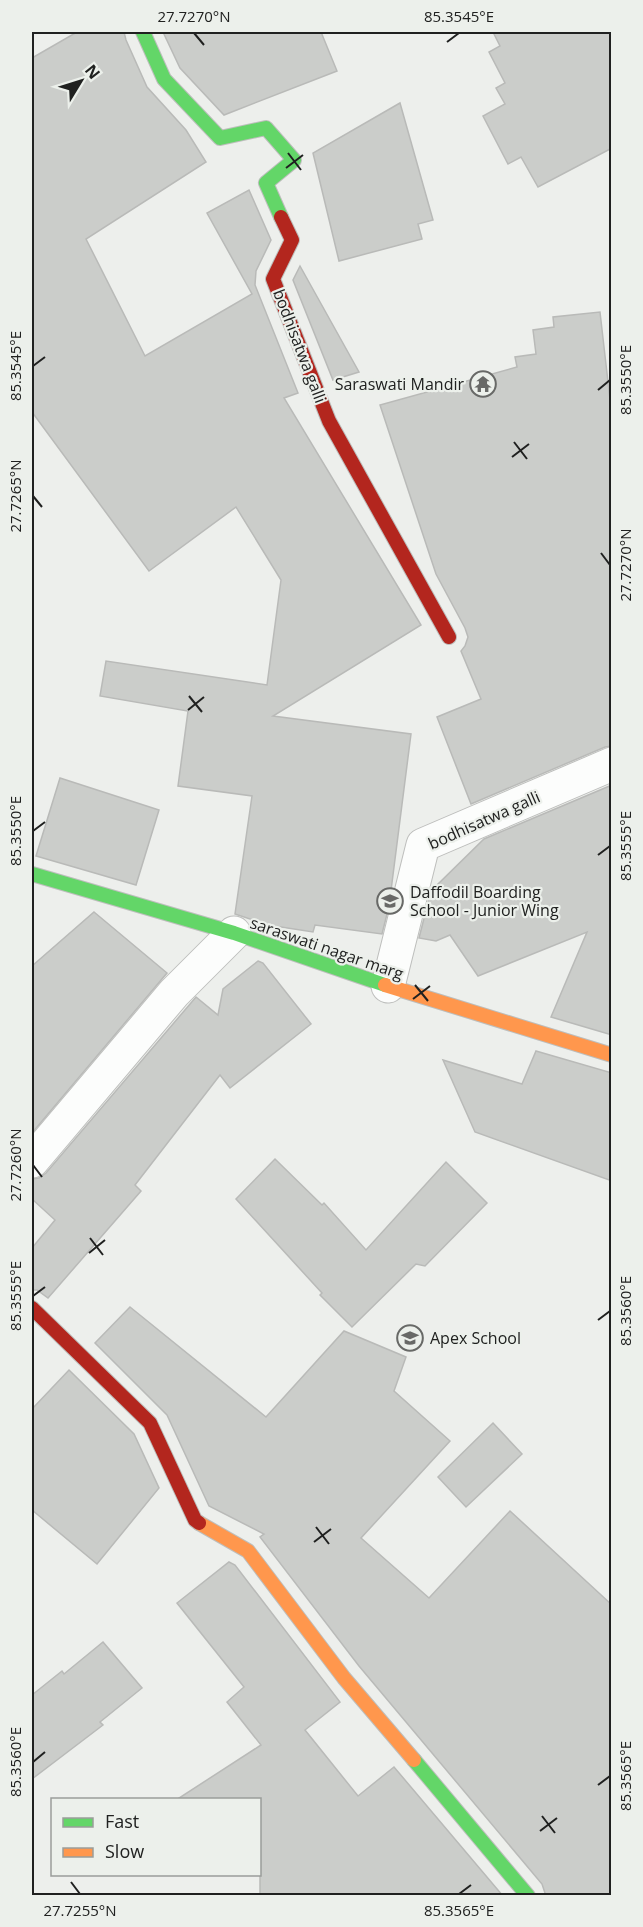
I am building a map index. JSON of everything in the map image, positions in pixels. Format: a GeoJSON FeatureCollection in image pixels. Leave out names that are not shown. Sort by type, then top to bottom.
{"type":"FeatureCollection","features":[{"type":"Feature","properties":{"kind":"street","name":"bodhisatwa galli"},"geometry":{"type":"LineString","coordinates":[[143,32],[164,79],[220,138],[266,128],[294,160],[266,183],[292,240],[273,279],[329,421],[449,637]]}},
{"type":"Feature","properties":{"kind":"street","name":"bodhisatwa galli"},"geometry":{"type":"LineString","coordinates":[[388,986],[423,845],[612,764]]}},
{"type":"Feature","properties":{"kind":"street","name":"saraswati nagar marg"},"geometry":{"type":"LineString","coordinates":[[32,874],[234,933],[388,986],[612,1055]]}},
{"type":"Feature","properties":{"kind":"street"},"geometry":{"type":"LineString","coordinates":[[32,1161],[174,993],[234,933]]}},
{"type":"Feature","properties":{"kind":"street"},"geometry":{"type":"LineString","coordinates":[[32,1308],[150,1423],[195,1520],[248,1551],[344,1678],[528,1896]]}},
{"type":"Feature","properties":{"kind":"building"},"geometry":{"type":"Polygon","coordinates":[[[77,32],[124,32],[147,87],[186,130],[206,162],[86,239],[145,356],[252,294],[207,213],[249,190],[271,240],[256,271],[255,285],[298,393],[284,398],[421,625],[273,716],[411,734],[389,906],[382,934],[315,925],[313,932],[268,925],[235,914],[252,796],[178,786],[188,711],[100,696],[106,661],[267,685],[281,580],[236,507],[149,571],[32,412],[32,58],[77,32]]]}},
{"type":"Feature","properties":{"kind":"building"},"geometry":{"type":"Polygon","coordinates":[[[163,32],[321,32],[337,71],[224,115],[180,68],[163,32]]]}},
{"type":"Feature","properties":{"kind":"building"},"geometry":{"type":"Polygon","coordinates":[[[493,32],[612,32],[612,148],[538,187],[521,157],[508,164],[483,116],[505,104],[496,88],[505,83],[489,52],[500,46],[493,32]]]}},
{"type":"Feature","properties":{"kind":"building"},"geometry":{"type":"Polygon","coordinates":[[[400,103],[433,220],[418,224],[422,239],[339,261],[313,153],[400,103]]]}},
{"type":"Feature","properties":{"kind":"building"},"geometry":{"type":"Polygon","coordinates":[[[300,266],[359,372],[333,380],[293,280],[300,266]]]}},
{"type":"Feature","properties":{"kind":"building"},"geometry":{"type":"Polygon","coordinates":[[[600,312],[612,417],[612,746],[471,804],[437,717],[481,699],[461,651],[468,637],[436,574],[380,405],[517,367],[515,357],[536,354],[533,330],[554,327],[553,317],[600,312]]]}},
{"type":"Feature","properties":{"kind":"building"},"geometry":{"type":"Polygon","coordinates":[[[60,778],[159,810],[136,885],[36,856],[60,778]]]}},
{"type":"Feature","properties":{"kind":"building"},"geometry":{"type":"Polygon","coordinates":[[[612,785],[612,1035],[551,1017],[587,932],[478,976],[450,935],[436,941],[419,938],[431,891],[484,839],[612,785]]]}},
{"type":"Feature","properties":{"kind":"building"},"geometry":{"type":"Polygon","coordinates":[[[94,912],[167,973],[32,1133],[32,966],[94,912]]]}},
{"type":"Feature","properties":{"kind":"building"},"geometry":{"type":"Polygon","coordinates":[[[258,961],[263,963],[311,1024],[230,1088],[220,1075],[135,1185],[141,1191],[48,1298],[37,1290],[32,1290],[32,1248],[55,1220],[32,1199],[32,1179],[39,1178],[46,1173],[196,997],[218,1015],[223,989],[258,961]]]}},
{"type":"Feature","properties":{"kind":"building"},"geometry":{"type":"Polygon","coordinates":[[[536,1051],[612,1073],[612,1181],[475,1132],[443,1060],[522,1084],[536,1051]]]}},
{"type":"Feature","properties":{"kind":"building"},"geometry":{"type":"Polygon","coordinates":[[[275,1159],[322,1205],[324,1203],[366,1250],[446,1162],[487,1203],[425,1266],[416,1264],[352,1327],[320,1295],[322,1293],[236,1199],[275,1159]]]}},
{"type":"Feature","properties":{"kind":"building"},"geometry":{"type":"Polygon","coordinates":[[[130,1307],[266,1417],[344,1331],[406,1357],[394,1391],[450,1441],[361,1538],[429,1598],[510,1511],[612,1605],[612,1896],[546,1896],[542,1884],[359,1666],[260,1537],[264,1534],[209,1506],[167,1415],[95,1343],[130,1307]]]}},
{"type":"Feature","properties":{"kind":"building"},"geometry":{"type":"Polygon","coordinates":[[[69,1370],[134,1434],[159,1488],[97,1564],[32,1510],[32,1409],[69,1370]]]}},
{"type":"Feature","properties":{"kind":"building"},"geometry":{"type":"Polygon","coordinates":[[[493,1423],[522,1454],[466,1507],[438,1477],[493,1423]]]}},
{"type":"Feature","properties":{"kind":"building"},"geometry":{"type":"Polygon","coordinates":[[[229,1562],[235,1565],[340,1702],[305,1730],[358,1796],[394,1767],[503,1896],[260,1896],[261,1798],[179,1798],[261,1745],[227,1702],[244,1687],[177,1603],[229,1562]]]}},
{"type":"Feature","properties":{"kind":"building"},"geometry":{"type":"Polygon","coordinates":[[[103,1642],[142,1688],[100,1722],[103,1725],[32,1779],[32,1695],[62,1671],[64,1674],[103,1642]]]}},
{"type":"Feature","properties":{"kind":"traffic: fast"},"geometry":{"type":"LineString","coordinates":[[143,32],[164,79],[220,138],[266,128],[294,160],[266,183],[281,217]]}},
{"type":"Feature","properties":{"kind":"traffic: fast"},"geometry":{"type":"LineString","coordinates":[[32,874],[234,933],[385,985]]}},
{"type":"Feature","properties":{"kind":"traffic: fast"},"geometry":{"type":"LineString","coordinates":[[414,1760],[528,1896]]}},
{"type":"Feature","properties":{"kind":"traffic: slow"},"geometry":{"type":"LineString","coordinates":[[385,985],[612,1055]]}},
{"type":"Feature","properties":{"kind":"traffic: slow"},"geometry":{"type":"LineString","coordinates":[[199,1523],[248,1551],[344,1678],[414,1760]]}},
{"type":"Feature","properties":{"kind":"traffic: jam"},"geometry":{"type":"LineString","coordinates":[[281,217],[292,240],[273,279],[329,421],[449,637]]}},
{"type":"Feature","properties":{"kind":"traffic: jam"},"geometry":{"type":"LineString","coordinates":[[32,1308],[150,1423],[195,1520],[199,1523]]}},
{"type":"Feature","properties":{"kind":"place","name":"Saraswati Mandir"},"geometry":{"type":"Point","coordinates":[483,384]}},
{"type":"Feature","properties":{"kind":"place","name":"Daffodil Boarding School - Junior Wing"},"geometry":{"type":"Point","coordinates":[390,901]}},
{"type":"Feature","properties":{"kind":"place","name":"Apex School"},"geometry":{"type":"Point","coordinates":[410,1338]}}]}
